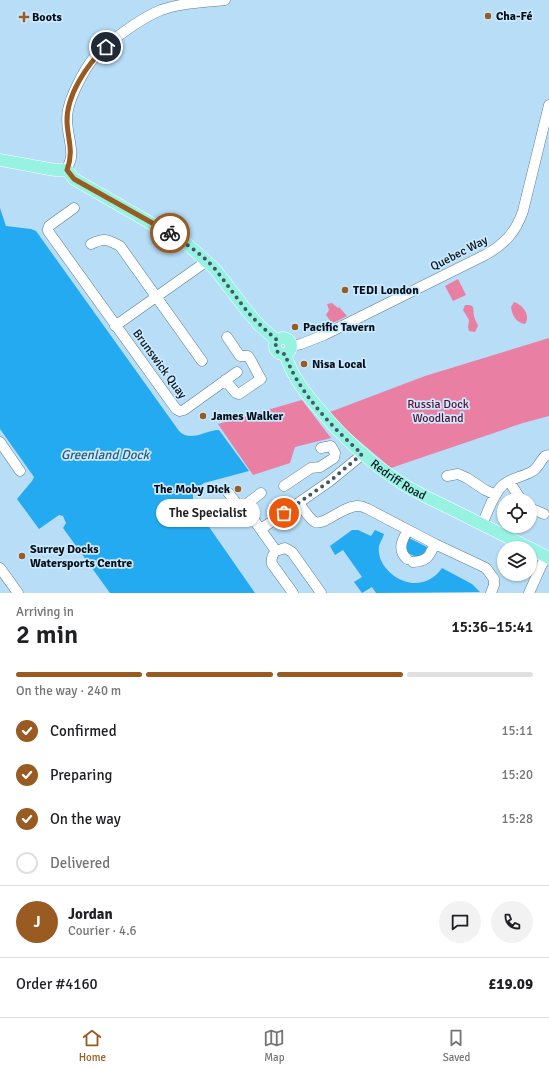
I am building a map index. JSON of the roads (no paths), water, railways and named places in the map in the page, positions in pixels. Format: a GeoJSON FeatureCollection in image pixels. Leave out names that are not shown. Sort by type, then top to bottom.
{"type":"FeatureCollection","features":[{"type":"Feature","properties":{"kind":"main road"},"geometry":{"type":"LineString","coordinates":[[0,160],[54,170],[67,170],[74,179],[182,241],[207,261]]}},
{"type":"Feature","properties":{"kind":"main road","name":"Redriff Road"},"geometry":{"type":"LineString","coordinates":[[207,261],[247,311],[278,341],[275,344],[277,351],[280,354],[288,350],[289,368],[295,378],[311,400],[333,425],[362,454],[402,483],[516,541]]}},
{"type":"Feature","properties":{"kind":"main road","name":"Redriff Road"},"geometry":{"type":"LineString","coordinates":[[537,552],[548,557]]}},
{"type":"Feature","properties":{"kind":"street"},"geometry":{"type":"LineString","coordinates":[[67,170],[71,156],[68,133],[68,110],[73,95],[91,62],[97,55],[137,24],[161,10],[195,3],[225,0]]}},
{"type":"Feature","properties":{"kind":"street","name":"Quebec Way"},"geometry":{"type":"LineString","coordinates":[[288,350],[312,340],[485,255],[505,242],[516,227],[523,211],[545,137],[549,104]]}},
{"type":"Feature","properties":{"kind":"street","name":"Brunswick Quay"},"geometry":{"type":"LineString","coordinates":[[74,208],[50,226],[48,231],[176,409],[180,411],[184,410],[237,372]]}},
{"type":"Feature","properties":{"kind":"street"},"geometry":{"type":"LineString","coordinates":[[91,244],[100,240],[108,240],[120,246],[202,362]]}},
{"type":"Feature","properties":{"kind":"street","name":"Brunswick Quay"},"geometry":{"type":"LineString","coordinates":[[115,326],[207,261]]}},
{"type":"Feature","properties":{"kind":"street"},"geometry":{"type":"LineString","coordinates":[[225,380],[236,393],[239,394],[261,379],[248,356],[240,356],[227,337]]}},
{"type":"Feature","properties":{"kind":"street"},"geometry":{"type":"LineString","coordinates":[[0,442],[4,456],[20,471]]}},
{"type":"Feature","properties":{"kind":"street"},"geometry":{"type":"LineString","coordinates":[[284,486],[311,468],[320,467],[334,458],[335,453],[331,446],[321,448]]}},
{"type":"Feature","properties":{"kind":"street"},"geometry":{"type":"LineString","coordinates":[[261,529],[330,481],[362,454]]}},
{"type":"Feature","properties":{"kind":"street"},"geometry":{"type":"LineString","coordinates":[[482,524],[502,486],[509,481],[531,473],[537,468],[545,456],[549,455]]}},
{"type":"Feature","properties":{"kind":"street"},"geometry":{"type":"LineString","coordinates":[[320,467],[330,481]]}},
{"type":"Feature","properties":{"kind":"street"},"geometry":{"type":"LineString","coordinates":[[447,476],[458,474],[496,495]]}},
{"type":"Feature","properties":{"kind":"street"},"geometry":{"type":"LineString","coordinates":[[509,481],[517,493]]}},
{"type":"Feature","properties":{"kind":"street"},"geometry":{"type":"LineString","coordinates":[[227,491],[237,504],[244,506],[276,551]]}},
{"type":"Feature","properties":{"kind":"street"},"geometry":{"type":"LineString","coordinates":[[244,506],[261,493]]}},
{"type":"Feature","properties":{"kind":"street"},"geometry":{"type":"LineString","coordinates":[[299,503],[311,519],[316,522],[323,522],[342,510],[350,507],[359,506],[368,509],[435,544],[486,568],[494,579],[494,585],[491,593]]}},
{"type":"Feature","properties":{"kind":"street"},"geometry":{"type":"LineString","coordinates":[[537,511],[544,514]]}},
{"type":"Feature","properties":{"kind":"street"},"geometry":{"type":"LineString","coordinates":[[408,530],[400,547],[402,555],[410,560],[421,562],[428,558],[435,544]]}},
{"type":"Feature","properties":{"kind":"street"},"geometry":{"type":"LineString","coordinates":[[293,593],[272,564],[271,559],[272,555],[276,551],[285,548],[292,552],[321,593]]}},
{"type":"Feature","properties":{"kind":"street"},"geometry":{"type":"LineString","coordinates":[[529,593],[542,564],[548,557]]}},
{"type":"Feature","properties":{"kind":"street"},"geometry":{"type":"LineString","coordinates":[[0,568],[18,593]]}},
{"type":"Feature","properties":{"kind":"water","name":"Greenland Dock"},"geometry":{"type":"Polygon","coordinates":[[[0,208],[6,226],[36,231],[179,431],[188,436],[193,436],[219,430],[249,471],[204,483],[198,487],[193,494],[193,500],[195,507],[255,593],[110,593],[63,528],[66,523],[63,516],[59,515],[39,529],[17,499],[34,477],[0,429],[0,208]]]}},
{"type":"Feature","properties":{"kind":"water"},"geometry":{"type":"Polygon","coordinates":[[[352,530],[358,530],[371,536],[375,530],[384,534],[379,546],[381,560],[389,572],[401,580],[415,583],[427,581],[434,577],[442,568],[472,584],[480,592],[376,593],[372,587],[362,593],[354,582],[362,577],[343,550],[335,555],[330,546],[352,530]]]}},
{"type":"Feature","properties":{"kind":"water"},"geometry":{"type":"Polygon","coordinates":[[[409,538],[427,547],[424,555],[416,557],[406,552],[405,547],[409,538]]]}},
{"type":"Feature","properties":{"kind":"place","name":"Cha-Fé"},"geometry":{"type":"Point","coordinates":[488,16]}},
{"type":"Feature","properties":{"kind":"place","name":"Boots"},"geometry":{"type":"Point","coordinates":[24,17]}},
{"type":"Feature","properties":{"kind":"place","name":"TEDI London"},"geometry":{"type":"Point","coordinates":[345,290]}},
{"type":"Feature","properties":{"kind":"place","name":"Pacific Tavern"},"geometry":{"type":"Point","coordinates":[295,327]}},
{"type":"Feature","properties":{"kind":"place","name":"Nisa Local"},"geometry":{"type":"Point","coordinates":[304,364]}},
{"type":"Feature","properties":{"kind":"place","name":"James Walker"},"geometry":{"type":"Point","coordinates":[203,416]}},
{"type":"Feature","properties":{"kind":"place","name":"The Moby Dick"},"geometry":{"type":"Point","coordinates":[238,489]}},
{"type":"Feature","properties":{"kind":"place","name":"The Specialist"},"geometry":{"type":"Point","coordinates":[284,513]}},
{"type":"Feature","properties":{"kind":"place","name":"Surrey Docks Watersports Centre"},"geometry":{"type":"Point","coordinates":[22,556]}},
{"type":"Feature","properties":{"kind":"park label","name":"Russia Dock Woodland"},"geometry":{"type":"Point","coordinates":[438,411]}}]}
